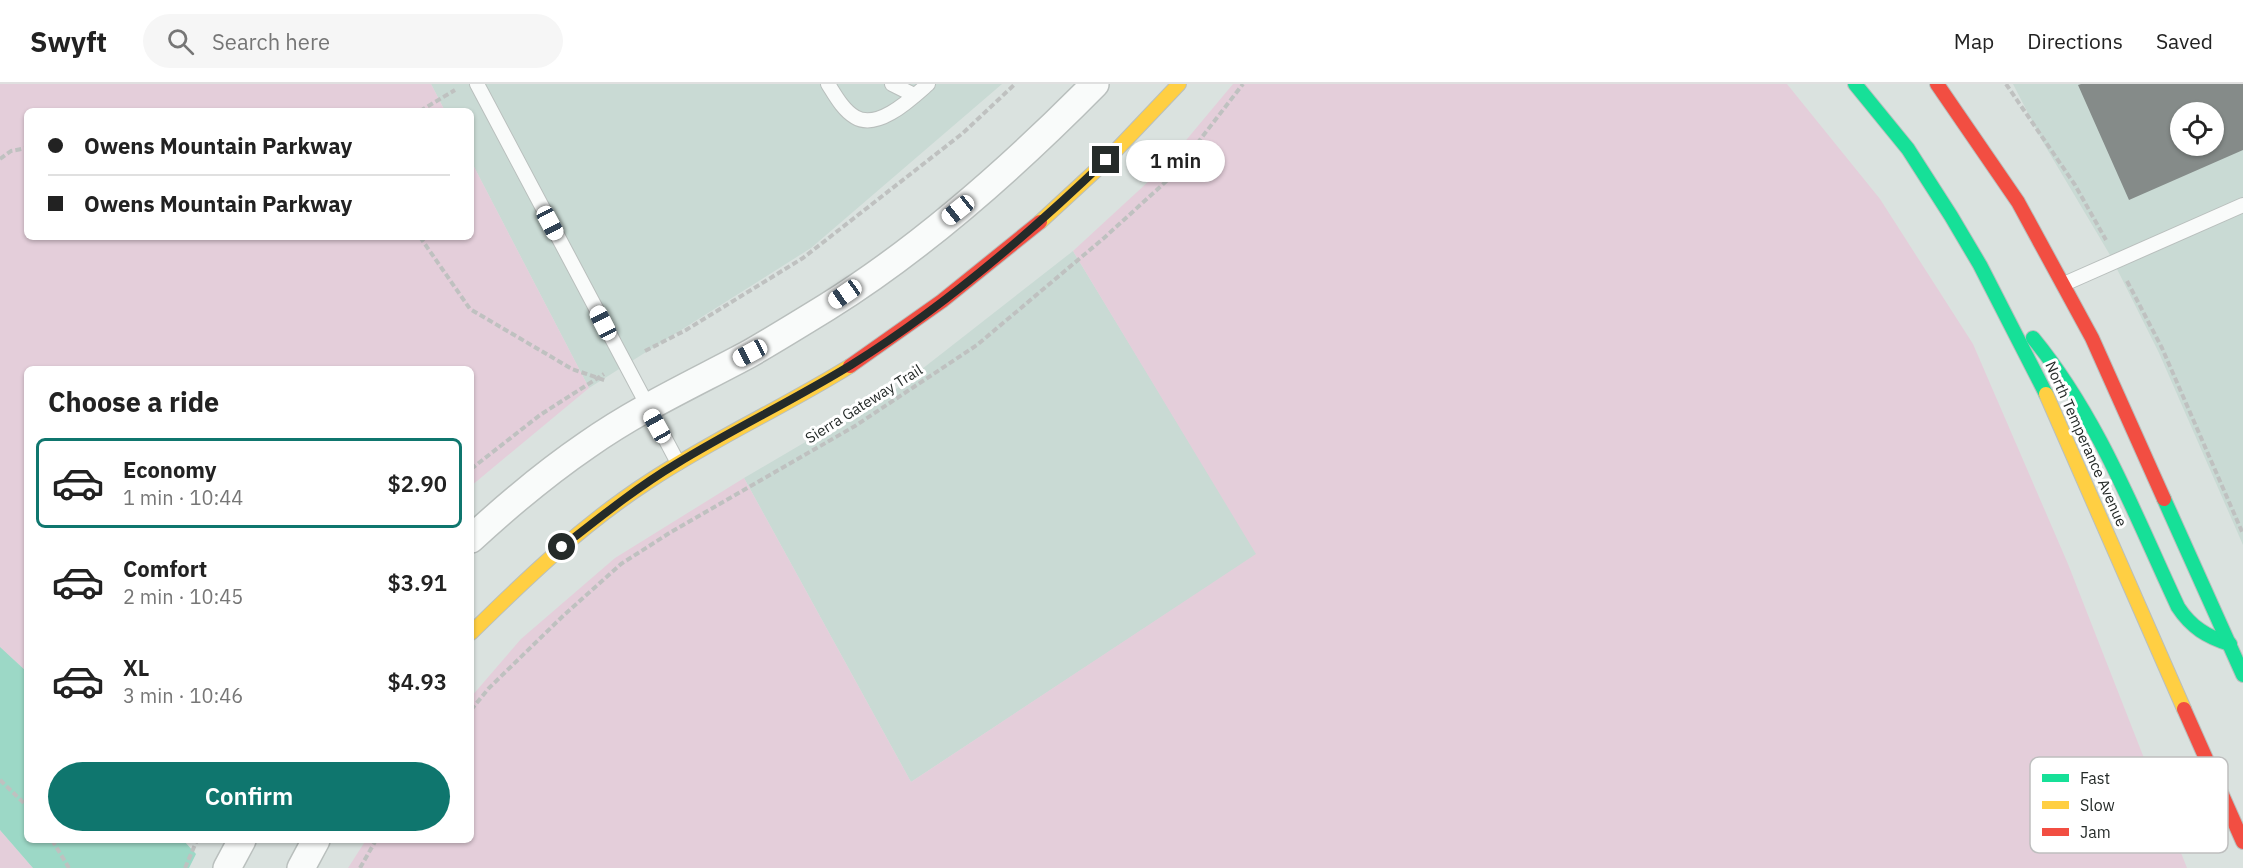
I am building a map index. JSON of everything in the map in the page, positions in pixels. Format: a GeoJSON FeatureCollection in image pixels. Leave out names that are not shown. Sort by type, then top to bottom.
{"type":"FeatureCollection","features":[{"type":"Feature","properties":{"kind":"main road"},"geometry":{"type":"LineString","coordinates":[[474,630],[546,560],[621,501],[678,463],[852,364],[964,286],[1062,203],[1121,146],[1179,84]]}},
{"type":"Feature","properties":{"kind":"main road","name":"North Temperance Avenue"},"geometry":{"type":"LineString","coordinates":[[1855,84],[1908,149],[1951,216],[1995,293],[2039,379],[2206,757]]}},
{"type":"Feature","properties":{"kind":"main road"},"geometry":{"type":"LineString","coordinates":[[1937,84],[2018,202],[2092,338],[2243,675]]}},
{"type":"Feature","properties":{"kind":"main road"},"geometry":{"type":"LineString","coordinates":[[1995,293],[2053,360],[2074,390],[2094,426],[2187,622],[2199,632],[2217,641],[2230,644]]}},
{"type":"Feature","properties":{"kind":"main road","name":"North Temperance Avenue"},"geometry":{"type":"LineString","coordinates":[[2228,808],[2243,842]]}},
{"type":"Feature","properties":{"kind":"street"},"geometry":{"type":"LineString","coordinates":[[474,536],[524,491],[588,444],[642,398],[750,353],[829,306],[909,249],[1050,130],[1095,84]]}},
{"type":"Feature","properties":{"kind":"street"},"geometry":{"type":"LineString","coordinates":[[227,868],[240,843]]}},
{"type":"Feature","properties":{"kind":"street"},"geometry":{"type":"LineString","coordinates":[[301,868],[314,843]]}},
{"type":"Feature","properties":{"kind":"lane"},"geometry":{"type":"LineString","coordinates":[[477,84],[678,463]]}},
{"type":"Feature","properties":{"kind":"lane"},"geometry":{"type":"LineString","coordinates":[[828,84],[849,112],[865,120],[898,110],[928,84]]}},
{"type":"Feature","properties":{"kind":"lane"},"geometry":{"type":"LineString","coordinates":[[892,84],[915,95]]}},
{"type":"Feature","properties":{"kind":"lane"},"geometry":{"type":"LineString","coordinates":[[2064,284],[2243,205]]}},
{"type":"Feature","properties":{"kind":"lane"},"geometry":{"type":"LineString","coordinates":[[2230,644],[2243,639]]}},
{"type":"Feature","properties":{"kind":"path"},"geometry":{"type":"LineString","coordinates":[[425,108],[464,84]]}},
{"type":"Feature","properties":{"kind":"path"},"geometry":{"type":"LineString","coordinates":[[474,467],[540,415],[595,378],[686,330],[804,258],[963,133],[1015,84]]}},
{"type":"Feature","properties":{"kind":"path","name":"Sierra Gateway Trail"},"geometry":{"type":"LineString","coordinates":[[474,707],[489,688],[564,615],[621,564],[670,532],[855,426],[985,338],[1104,238],[1172,176],[1243,84]]}},
{"type":"Feature","properties":{"kind":"path"},"geometry":{"type":"LineString","coordinates":[[2006,84],[2075,185],[2116,260],[2162,348],[2243,534]]}},
{"type":"Feature","properties":{"kind":"path"},"geometry":{"type":"LineString","coordinates":[[0,159],[11,151],[24,149]]}},
{"type":"Feature","properties":{"kind":"path"},"geometry":{"type":"LineString","coordinates":[[422,240],[470,309],[572,369],[642,398]]}},
{"type":"Feature","properties":{"kind":"path"},"geometry":{"type":"LineString","coordinates":[[0,780],[24,803]]}},
{"type":"Feature","properties":{"kind":"path"},"geometry":{"type":"LineString","coordinates":[[54,843],[69,868]]}},
{"type":"Feature","properties":{"kind":"path"},"geometry":{"type":"LineString","coordinates":[[185,868],[196,843]]}},
{"type":"Feature","properties":{"kind":"path"},"geometry":{"type":"LineString","coordinates":[[360,868],[374,843]]}},
{"type":"Feature","properties":{"kind":"shaded area"},"geometry":{"type":"Polygon","coordinates":[[[0,84],[431,84],[443,108],[24,108],[24,240],[474,240],[474,167],[589,388],[474,484],[474,366],[24,366],[24,669],[0,647],[0,84]]]}},
{"type":"Feature","properties":{"kind":"shaded area"},"geometry":{"type":"Polygon","coordinates":[[[431,84],[1002,84],[811,248],[589,388],[474,167],[474,108],[443,108],[431,84]]]}},
{"type":"Feature","properties":{"kind":"shaded area"},"geometry":{"type":"Polygon","coordinates":[[[1233,84],[1787,84],[1880,199],[1973,344],[2068,564],[2144,757],[2030,757],[2030,853],[2181,853],[2187,868],[348,868],[364,843],[474,843],[474,694],[521,639],[615,558],[744,478],[911,782],[1256,554],[1073,251],[1162,169],[1233,84]]]}},
{"type":"Feature","properties":{"kind":"shaded area"},"geometry":{"type":"Polygon","coordinates":[[[2013,84],[2243,84],[2243,545],[2159,353],[2110,255],[2044,144],[2013,84]]]}},
{"type":"Feature","properties":{"kind":"shaded area"},"geometry":{"type":"Polygon","coordinates":[[[1073,251],[1257,554],[911,782],[744,478],[899,387],[1073,251]]]}},
{"type":"Feature","properties":{"kind":"shaded area"},"geometry":{"type":"Polygon","coordinates":[[[0,647],[24,669],[24,843],[186,843],[196,854],[189,868],[33,868],[0,830],[0,647]]]}},
{"type":"Feature","properties":{"kind":"shaded area"},"geometry":{"type":"Polygon","coordinates":[[[0,830],[33,868],[0,868],[0,830]]]}},
{"type":"Feature","properties":{"kind":"building"},"geometry":{"type":"Polygon","coordinates":[[[2243,84],[2243,150],[2129,200],[2078,85],[2243,84]]]}},
{"type":"Feature","properties":{"kind":"traffic: fast"},"geometry":{"type":"LineString","coordinates":[[1855,84],[1908,149],[1951,216],[1980,265],[2046,394]]}},
{"type":"Feature","properties":{"kind":"traffic: fast"},"geometry":{"type":"LineString","coordinates":[[2033,338],[2056,368],[2096,434],[2178,607],[2200,630],[2230,644]]}},
{"type":"Feature","properties":{"kind":"traffic: fast"},"geometry":{"type":"LineString","coordinates":[[2164,499],[2243,675]]}},
{"type":"Feature","properties":{"kind":"traffic: slow"},"geometry":{"type":"LineString","coordinates":[[1040,222],[1105,162],[1179,84]]}},
{"type":"Feature","properties":{"kind":"traffic: slow"},"geometry":{"type":"LineString","coordinates":[[474,630],[556,553],[600,516],[648,482],[850,366]]}},
{"type":"Feature","properties":{"kind":"traffic: slow"},"geometry":{"type":"LineString","coordinates":[[2046,394],[2184,709]]}},
{"type":"Feature","properties":{"kind":"traffic: jam"},"geometry":{"type":"LineString","coordinates":[[1937,84],[2018,202],[2092,338],[2164,499]]}},
{"type":"Feature","properties":{"kind":"traffic: jam"},"geometry":{"type":"LineString","coordinates":[[850,366],[942,301],[1040,222]]}},
{"type":"Feature","properties":{"kind":"traffic: jam"},"geometry":{"type":"LineString","coordinates":[[2184,709],[2205,757]]}},
{"type":"Feature","properties":{"kind":"traffic: jam"},"geometry":{"type":"LineString","coordinates":[[2228,808],[2243,842]]}},
{"type":"Feature","properties":{"kind":"route"},"geometry":{"type":"LineString","coordinates":[[562,547],[646,483],[852,364],[923,316],[1004,254],[1062,203],[1106,160]]}}]}
